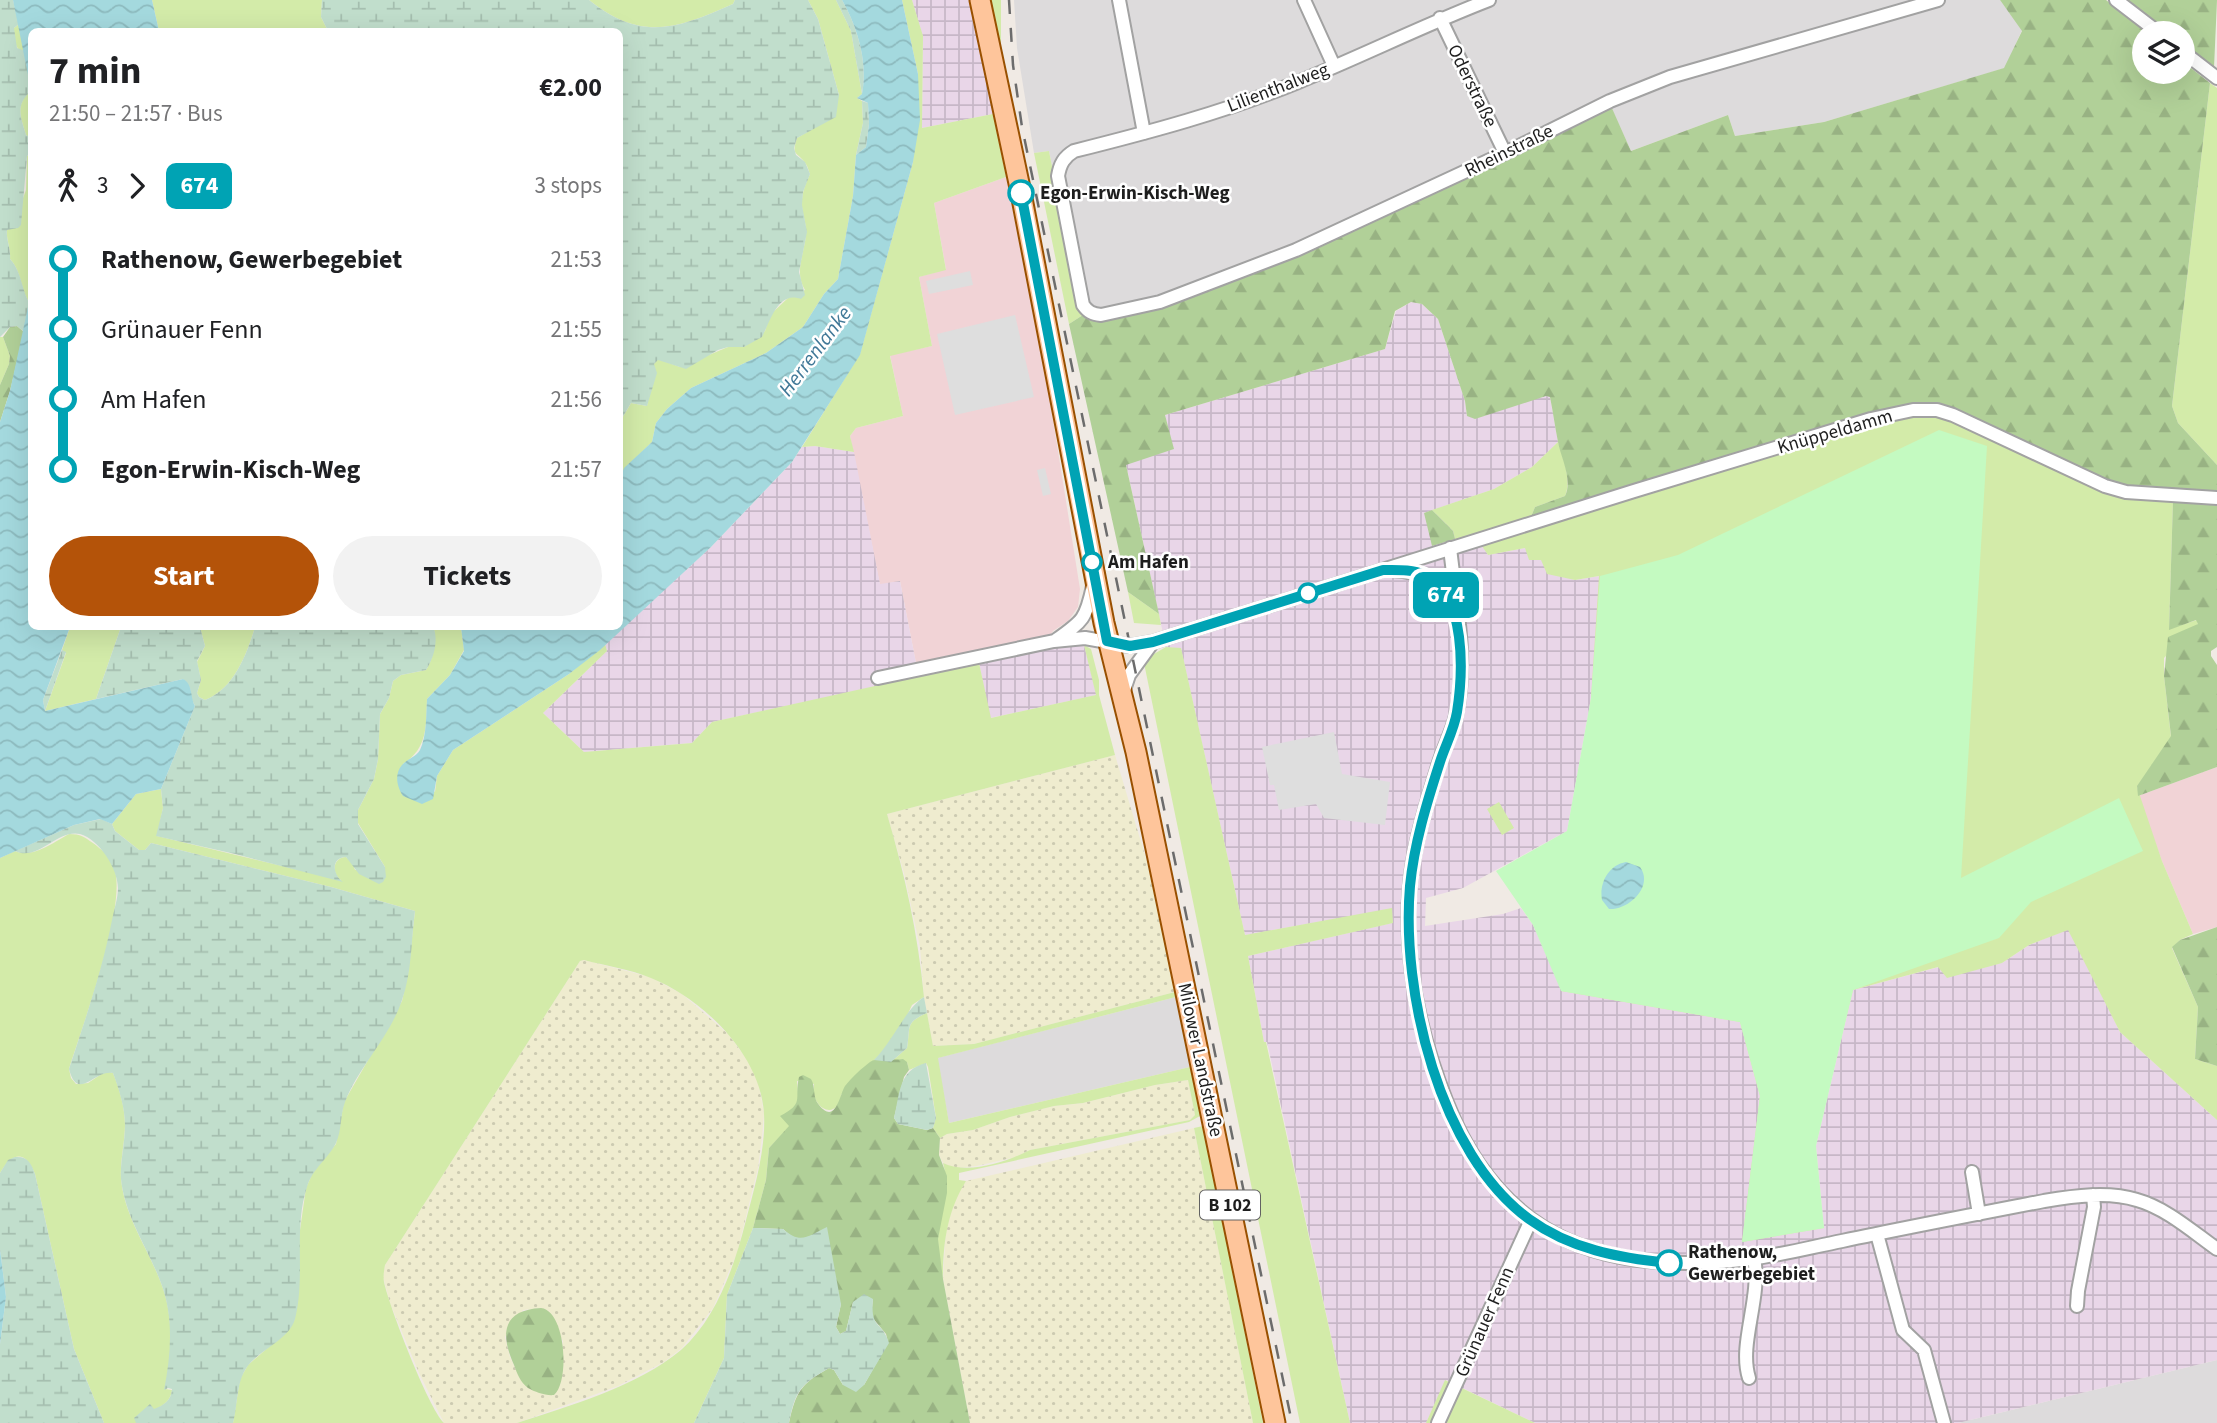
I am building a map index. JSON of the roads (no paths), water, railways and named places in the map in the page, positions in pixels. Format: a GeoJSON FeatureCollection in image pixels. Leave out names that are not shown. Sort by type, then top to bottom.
{"type":"FeatureCollection","features":[{"type":"Feature","properties":{"kind":"main road","name":"Milower Landstraße"},"geometry":{"type":"LineString","coordinates":[[980,0],[1022,201],[1107,641],[1142,780],[1276,1423]]}},
{"type":"Feature","properties":{"kind":"street"},"geometry":{"type":"LineString","coordinates":[[1119,0],[1144,133]]}},
{"type":"Feature","properties":{"kind":"street"},"geometry":{"type":"LineString","coordinates":[[1304,0],[1334,66]]}},
{"type":"Feature","properties":{"kind":"street","name":"Lilienthalweg"},"geometry":{"type":"LineString","coordinates":[[1087,310],[1083,305],[1058,176],[1062,161],[1074,151],[1180,124],[1239,104],[1298,82],[1440,18],[1489,0]]}},
{"type":"Feature","properties":{"kind":"street","name":"Rheinstraße"},"geometry":{"type":"LineString","coordinates":[[1087,310],[1101,315],[1160,302],[1296,250],[1610,101],[1670,77],[1938,0]]}},
{"type":"Feature","properties":{"kind":"street"},"geometry":{"type":"LineString","coordinates":[[2116,0],[2143,21]]}},
{"type":"Feature","properties":{"kind":"street","name":"Oderstraße"},"geometry":{"type":"LineString","coordinates":[[1440,18],[1505,153]]}},
{"type":"Feature","properties":{"kind":"street"},"geometry":{"type":"LineString","coordinates":[[2195,61],[2217,78]]}},
{"type":"Feature","properties":{"kind":"street","name":"Knüppeldamm"},"geometry":{"type":"LineString","coordinates":[[1450,548],[1871,419],[1913,410],[1937,410],[1953,415],[2105,486],[2126,492],[2217,498]]}},
{"type":"Feature","properties":{"kind":"street"},"geometry":{"type":"LineString","coordinates":[[878,678],[1054,641],[1085,638],[1130,646],[1153,642],[1450,548],[1458,628],[1460,681],[1457,713],[1426,808],[1413,866],[1408,940],[1411,978],[1433,1064],[1464,1142],[1499,1193],[1531,1220],[1591,1250],[1627,1259],[1673,1263],[1754,1258],[2069,1197],[2093,1195],[2140,1200],[2174,1219],[2217,1249]]}},
{"type":"Feature","properties":{"kind":"street"},"geometry":{"type":"LineString","coordinates":[[1383,570],[1413,572],[1431,579],[1450,603],[1458,628]]}},
{"type":"Feature","properties":{"kind":"street","name":"Milower Landstraße"},"geometry":{"type":"LineString","coordinates":[[1054,641],[1079,623],[1088,605],[1095,575]]}},
{"type":"Feature","properties":{"kind":"street"},"geometry":{"type":"LineString","coordinates":[[1122,698],[1129,675],[1153,642]]}},
{"type":"Feature","properties":{"kind":"street"},"geometry":{"type":"LineString","coordinates":[[1972,1172],[1979,1214]]}},
{"type":"Feature","properties":{"kind":"street"},"geometry":{"type":"LineString","coordinates":[[2077,1306],[2094,1207],[2093,1195]]}},
{"type":"Feature","properties":{"kind":"street","name":"Grünauer Fenn"},"geometry":{"type":"LineString","coordinates":[[1438,1423],[1531,1220]]}},
{"type":"Feature","properties":{"kind":"street"},"geometry":{"type":"LineString","coordinates":[[1877,1234],[1903,1330],[1924,1350],[1944,1423]]}},
{"type":"Feature","properties":{"kind":"street"},"geometry":{"type":"LineString","coordinates":[[1749,1378],[1746,1355],[1756,1294],[1754,1258]]}},
{"type":"Feature","properties":{"kind":"water"},"geometry":{"type":"Polygon","coordinates":[[[13,0],[152,0],[158,28],[28,28],[28,75],[13,0]]]}},
{"type":"Feature","properties":{"kind":"water","name":"Herrenlanke"},"geometry":{"type":"Polygon","coordinates":[[[842,0],[902,0],[918,74],[920,120],[913,162],[860,355],[792,462],[711,547],[623,629],[624,468],[652,442],[656,423],[667,409],[691,388],[766,353],[803,327],[824,294],[838,279],[853,196],[856,155],[866,147],[869,124],[868,103],[857,98],[862,94],[864,70],[853,22],[842,0]]]}},
{"type":"Feature","properties":{"kind":"water"},"geometry":{"type":"Polygon","coordinates":[[[28,307],[28,630],[69,630],[43,700],[45,711],[183,679],[190,687],[195,706],[161,789],[136,794],[112,824],[100,819],[74,825],[0,858],[0,422],[10,391],[28,307]]]}},
{"type":"Feature","properties":{"kind":"water"},"geometry":{"type":"Polygon","coordinates":[[[461,630],[622,630],[569,674],[453,750],[437,776],[433,799],[422,804],[403,796],[398,785],[398,772],[404,763],[420,750],[425,731],[427,699],[450,675],[464,651],[461,630]]]}},
{"type":"Feature","properties":{"kind":"water"},"geometry":{"type":"Polygon","coordinates":[[[1626,862],[1640,867],[1644,874],[1642,889],[1624,906],[1609,909],[1601,894],[1606,876],[1614,867],[1626,862]]]}},
{"type":"Feature","properties":{"kind":"water"},"geometry":{"type":"Polygon","coordinates":[[[0,1249],[6,1297],[0,1344],[0,1249]]]}},
{"type":"Feature","properties":{"kind":"railway"},"geometry":{"type":"LineString","coordinates":[[1009,0],[1013,65],[1022,127],[1292,1423]]}},
{"type":"Feature","properties":{"kind":"place","name":"Egon-Erwin-Kisch-Weg"},"geometry":{"type":"Point","coordinates":[1021,193]}},
{"type":"Feature","properties":{"kind":"place","name":"Am Hafen"},"geometry":{"type":"Point","coordinates":[1092,562]}},
{"type":"Feature","properties":{"kind":"place","name":"Rathenow, Gewerbegebiet"},"geometry":{"type":"Point","coordinates":[1669,1263]}}]}
